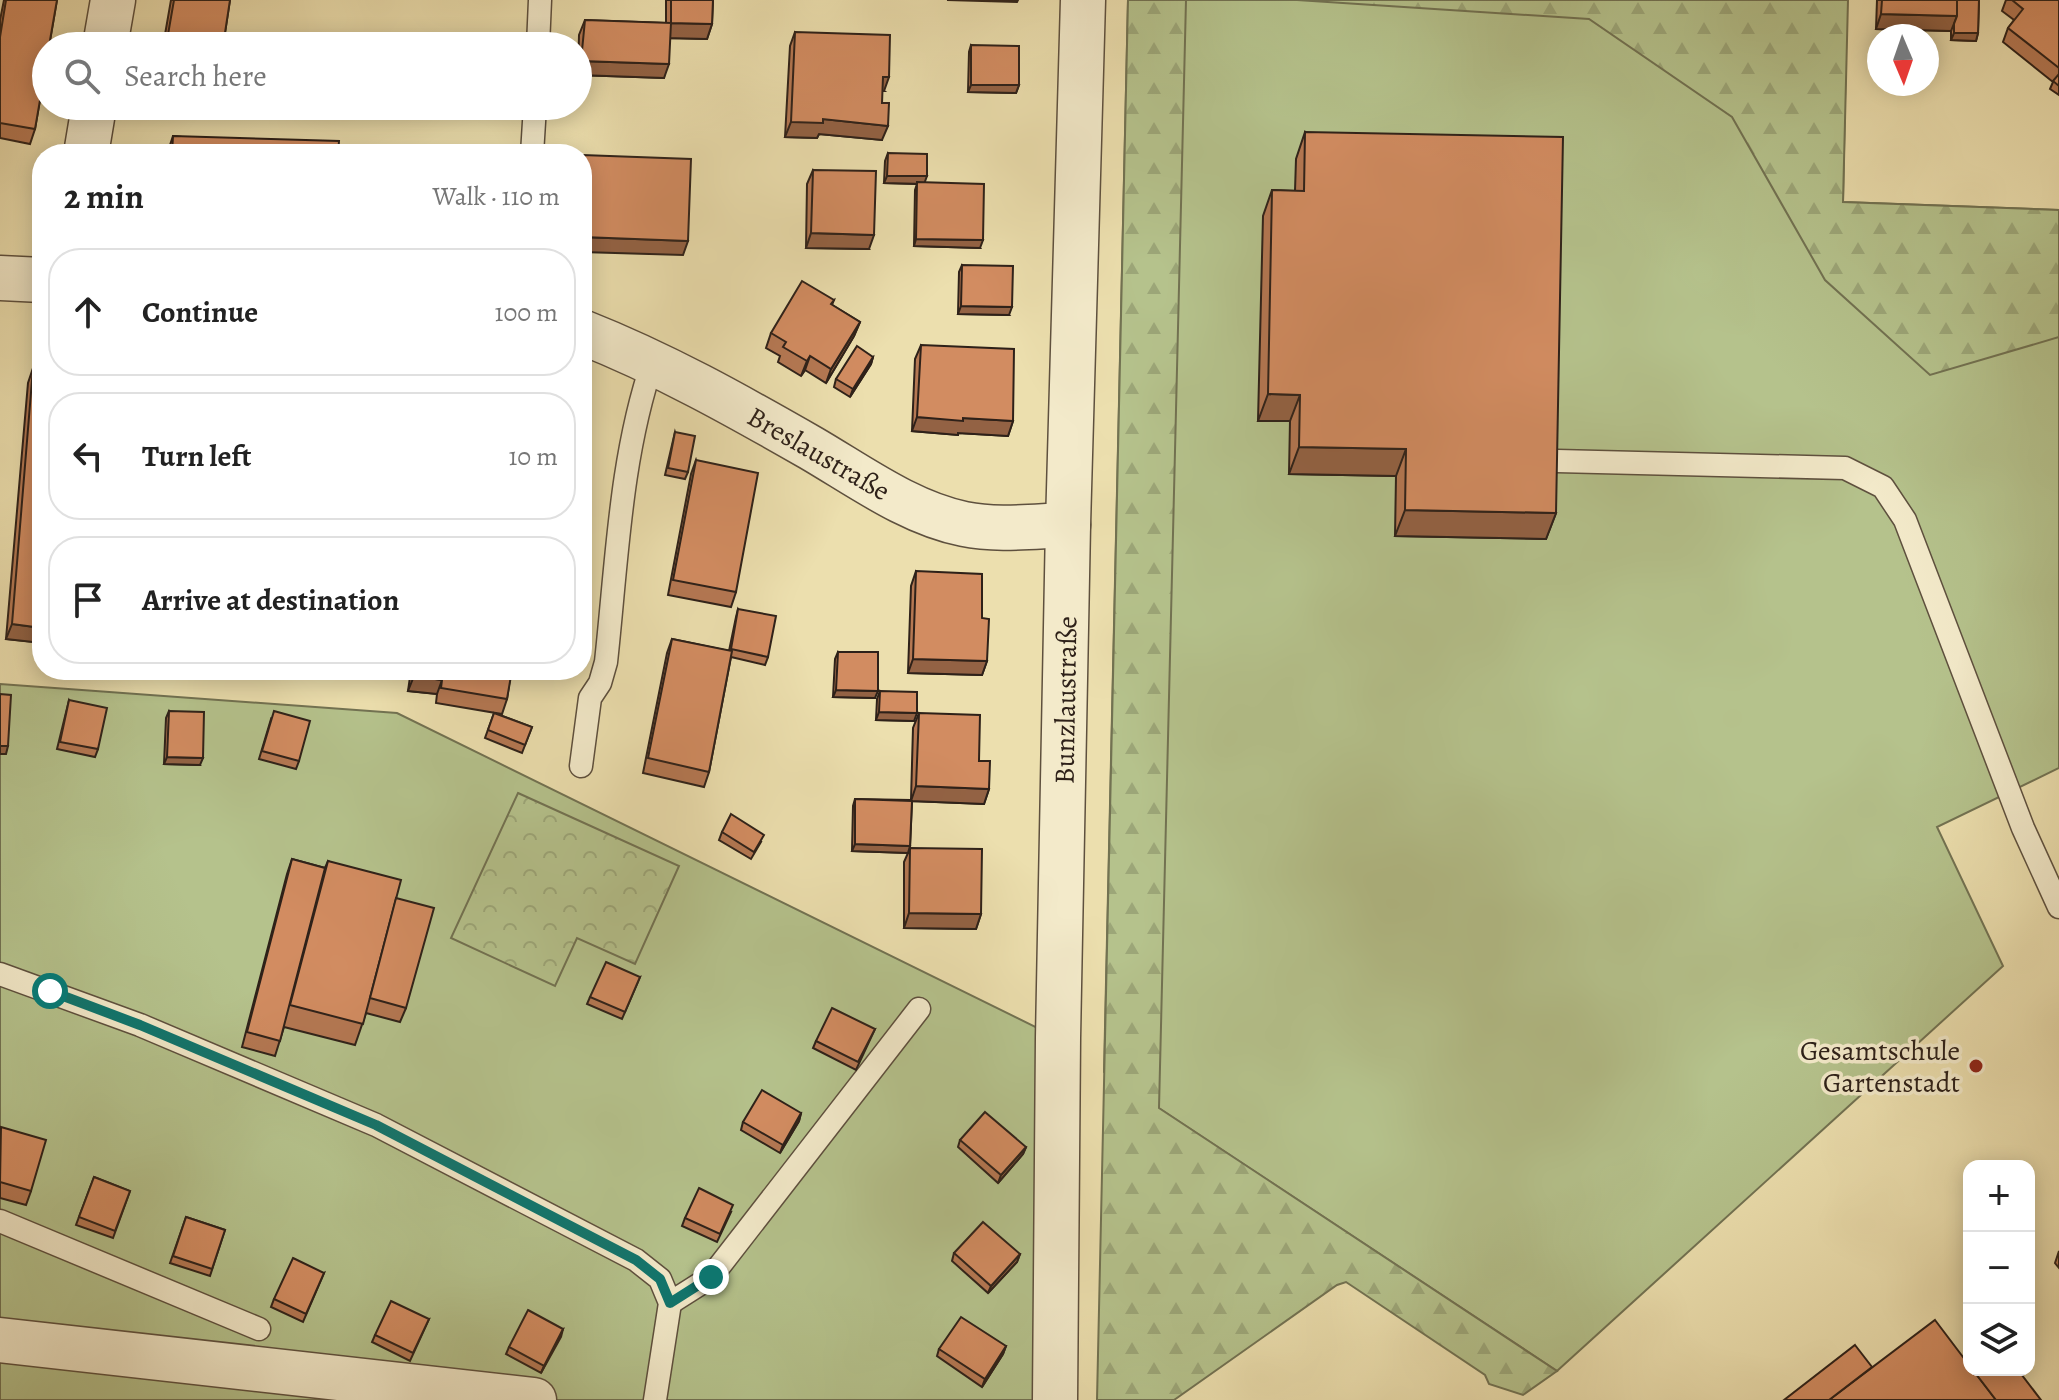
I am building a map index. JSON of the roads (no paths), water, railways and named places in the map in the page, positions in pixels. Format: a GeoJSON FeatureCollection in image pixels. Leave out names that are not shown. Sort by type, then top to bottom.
{"type":"FeatureCollection","features":[{"type":"Feature","properties":{"kind":"street"},"geometry":{"type":"LineString","coordinates":[[107,32],[113,0]]}},
{"type":"Feature","properties":{"kind":"street","name":"Bunzlaustraße"},"geometry":{"type":"LineString","coordinates":[[1055,1400],[1068,525],[1083,0]]}},
{"type":"Feature","properties":{"kind":"street"},"geometry":{"type":"LineString","coordinates":[[88,144],[92,120]]}},
{"type":"Feature","properties":{"kind":"street"},"geometry":{"type":"LineString","coordinates":[[0,278],[32,280]]}},
{"type":"Feature","properties":{"kind":"street","name":"Breslaustraße"},"geometry":{"type":"LineString","coordinates":[[592,336],[653,361],[703,387],[896,497],[930,513],[965,524],[1068,525]]}},
{"type":"Feature","properties":{"kind":"street"},"geometry":{"type":"LineString","coordinates":[[0,1340],[534,1400]]}},
{"type":"Feature","properties":{"kind":"lane"},"geometry":{"type":"LineString","coordinates":[[539,32],[540,0]]}},
{"type":"Feature","properties":{"kind":"lane"},"geometry":{"type":"LineString","coordinates":[[533,144],[534,120]]}},
{"type":"Feature","properties":{"kind":"lane"},"geometry":{"type":"LineString","coordinates":[[581,766],[590,698],[600,683],[606,662],[630,441],[653,361]]}},
{"type":"Feature","properties":{"kind":"lane"},"geometry":{"type":"LineString","coordinates":[[1557,461],[1845,468],[1883,487],[1905,520],[2023,828],[2059,907]]}},
{"type":"Feature","properties":{"kind":"lane"},"geometry":{"type":"LineString","coordinates":[[0,974],[140,1025],[392,1133],[636,1260],[660,1279],[670,1303],[655,1400]]}},
{"type":"Feature","properties":{"kind":"lane"},"geometry":{"type":"LineString","coordinates":[[670,1303],[711,1277],[919,1009]]}},
{"type":"Feature","properties":{"kind":"lane"},"geometry":{"type":"LineString","coordinates":[[0,1221],[259,1329]]}},
{"type":"Feature","properties":{"kind":"place","name":"Gesamtschule Gartenstadt"},"geometry":{"type":"Point","coordinates":[1976,1066]}}]}
